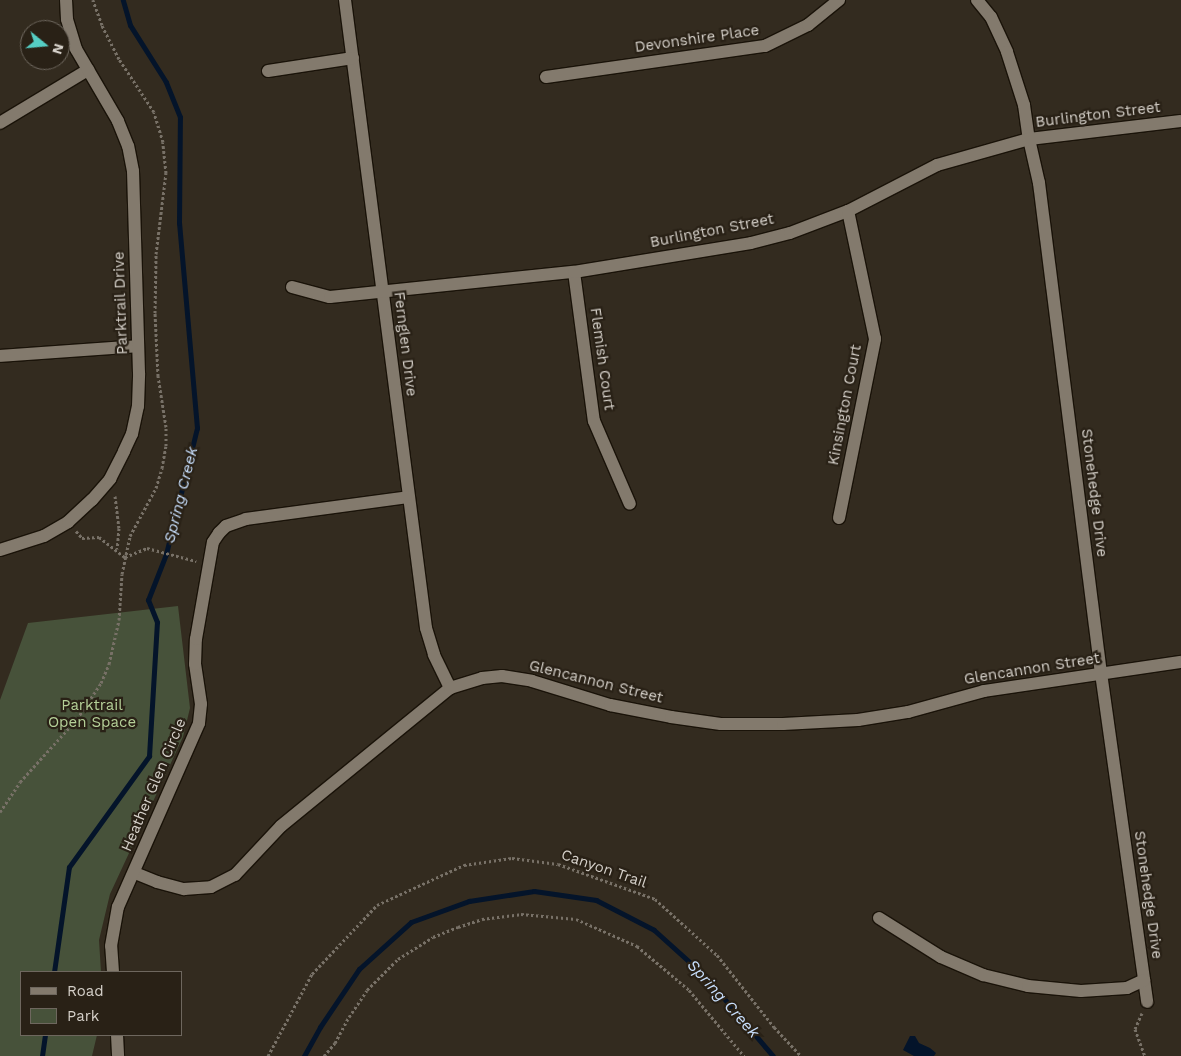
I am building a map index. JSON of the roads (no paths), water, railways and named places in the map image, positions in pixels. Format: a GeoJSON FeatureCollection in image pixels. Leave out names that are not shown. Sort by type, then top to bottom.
{"type":"FeatureCollection","features":[{"type":"Feature","properties":{"kind":"street","name":"Parktrail Drive"},"geometry":{"type":"LineString","coordinates":[[0,550],[44,536],[68,522],[92,500],[110,479],[132,434],[138,406],[133,171],[128,146],[118,122],[76,49],[67,19],[66,0]]}},
{"type":"Feature","properties":{"kind":"street","name":"Fernglen Drive"},"geometry":{"type":"LineString","coordinates":[[345,0],[426,628],[434,655],[450,688]]}},
{"type":"Feature","properties":{"kind":"street","name":"Devonshire Place"},"geometry":{"type":"LineString","coordinates":[[546,77],[765,46],[808,25],[840,0]]}},
{"type":"Feature","properties":{"kind":"street","name":"Stonehedge Drive"},"geometry":{"type":"LineString","coordinates":[[977,0],[991,17],[1007,52],[1024,105],[1029,140],[1039,183],[1100,674],[1147,1002]]}},
{"type":"Feature","properties":{"kind":"street"},"geometry":{"type":"LineString","coordinates":[[268,71],[353,58]]}},
{"type":"Feature","properties":{"kind":"street"},"geometry":{"type":"LineString","coordinates":[[0,123],[88,70]]}},
{"type":"Feature","properties":{"kind":"street","name":"Burlington Street"},"geometry":{"type":"LineString","coordinates":[[292,287],[330,297],[574,272],[751,243],[790,233],[848,211],[938,165],[1029,140],[1181,121]]}},
{"type":"Feature","properties":{"kind":"street","name":"Kinsington Court"},"geometry":{"type":"LineString","coordinates":[[839,518],[875,340],[848,211]]}},
{"type":"Feature","properties":{"kind":"street","name":"Flemish Court"},"geometry":{"type":"LineString","coordinates":[[574,272],[594,421],[630,504]]}},
{"type":"Feature","properties":{"kind":"street"},"geometry":{"type":"LineString","coordinates":[[0,356],[138,346]]}},
{"type":"Feature","properties":{"kind":"street","name":"Heather Glen Circle"},"geometry":{"type":"LineString","coordinates":[[113,971],[111,946],[118,907],[135,873],[199,722],[201,704],[196,664],[196,638],[213,542],[226,526],[246,519],[408,497]]}},
{"type":"Feature","properties":{"kind":"street","name":"Glencannon Street"},"geometry":{"type":"LineString","coordinates":[[135,873],[156,882],[184,889],[211,887],[236,875],[280,826],[450,688],[482,678],[502,676],[532,681],[610,705],[671,718],[721,724],[783,724],[858,720],[898,714],[984,690],[1181,662]]}},
{"type":"Feature","properties":{"kind":"street"},"geometry":{"type":"LineString","coordinates":[[879,918],[941,958],[983,975],[1019,984],[1082,991],[1126,988],[1144,980]]}},
{"type":"Feature","properties":{"kind":"street"},"geometry":{"type":"LineString","coordinates":[[117,1036],[118,1056]]}},
{"type":"Feature","properties":{"kind":"water"},"geometry":{"type":"Polygon","coordinates":[[[910,1036],[915,1036],[919,1043],[936,1053],[934,1056],[914,1056],[903,1050],[910,1036]]]}},
{"type":"Feature","properties":{"kind":"waterway","name":"Spring Creek"},"geometry":{"type":"LineString","coordinates":[[54,971],[69,867],[149,756],[157,622],[148,600],[166,554],[197,428],[179,223],[180,117],[166,82],[130,25],[123,0]]}},
{"type":"Feature","properties":{"kind":"waterway","name":"Spring Creek"},"geometry":{"type":"LineString","coordinates":[[304,1056],[320,1027],[359,969],[411,922],[469,901],[534,891],[596,900],[654,930],[704,975],[773,1056]]}},
{"type":"Feature","properties":{"kind":"waterway","name":"Spring Creek"},"geometry":{"type":"LineString","coordinates":[[42,1056],[45,1036]]}},
{"type":"Feature","properties":{"kind":"park label","name":"Parktrail Open Space"},"geometry":{"type":"Point","coordinates":[92,714]}}]}
